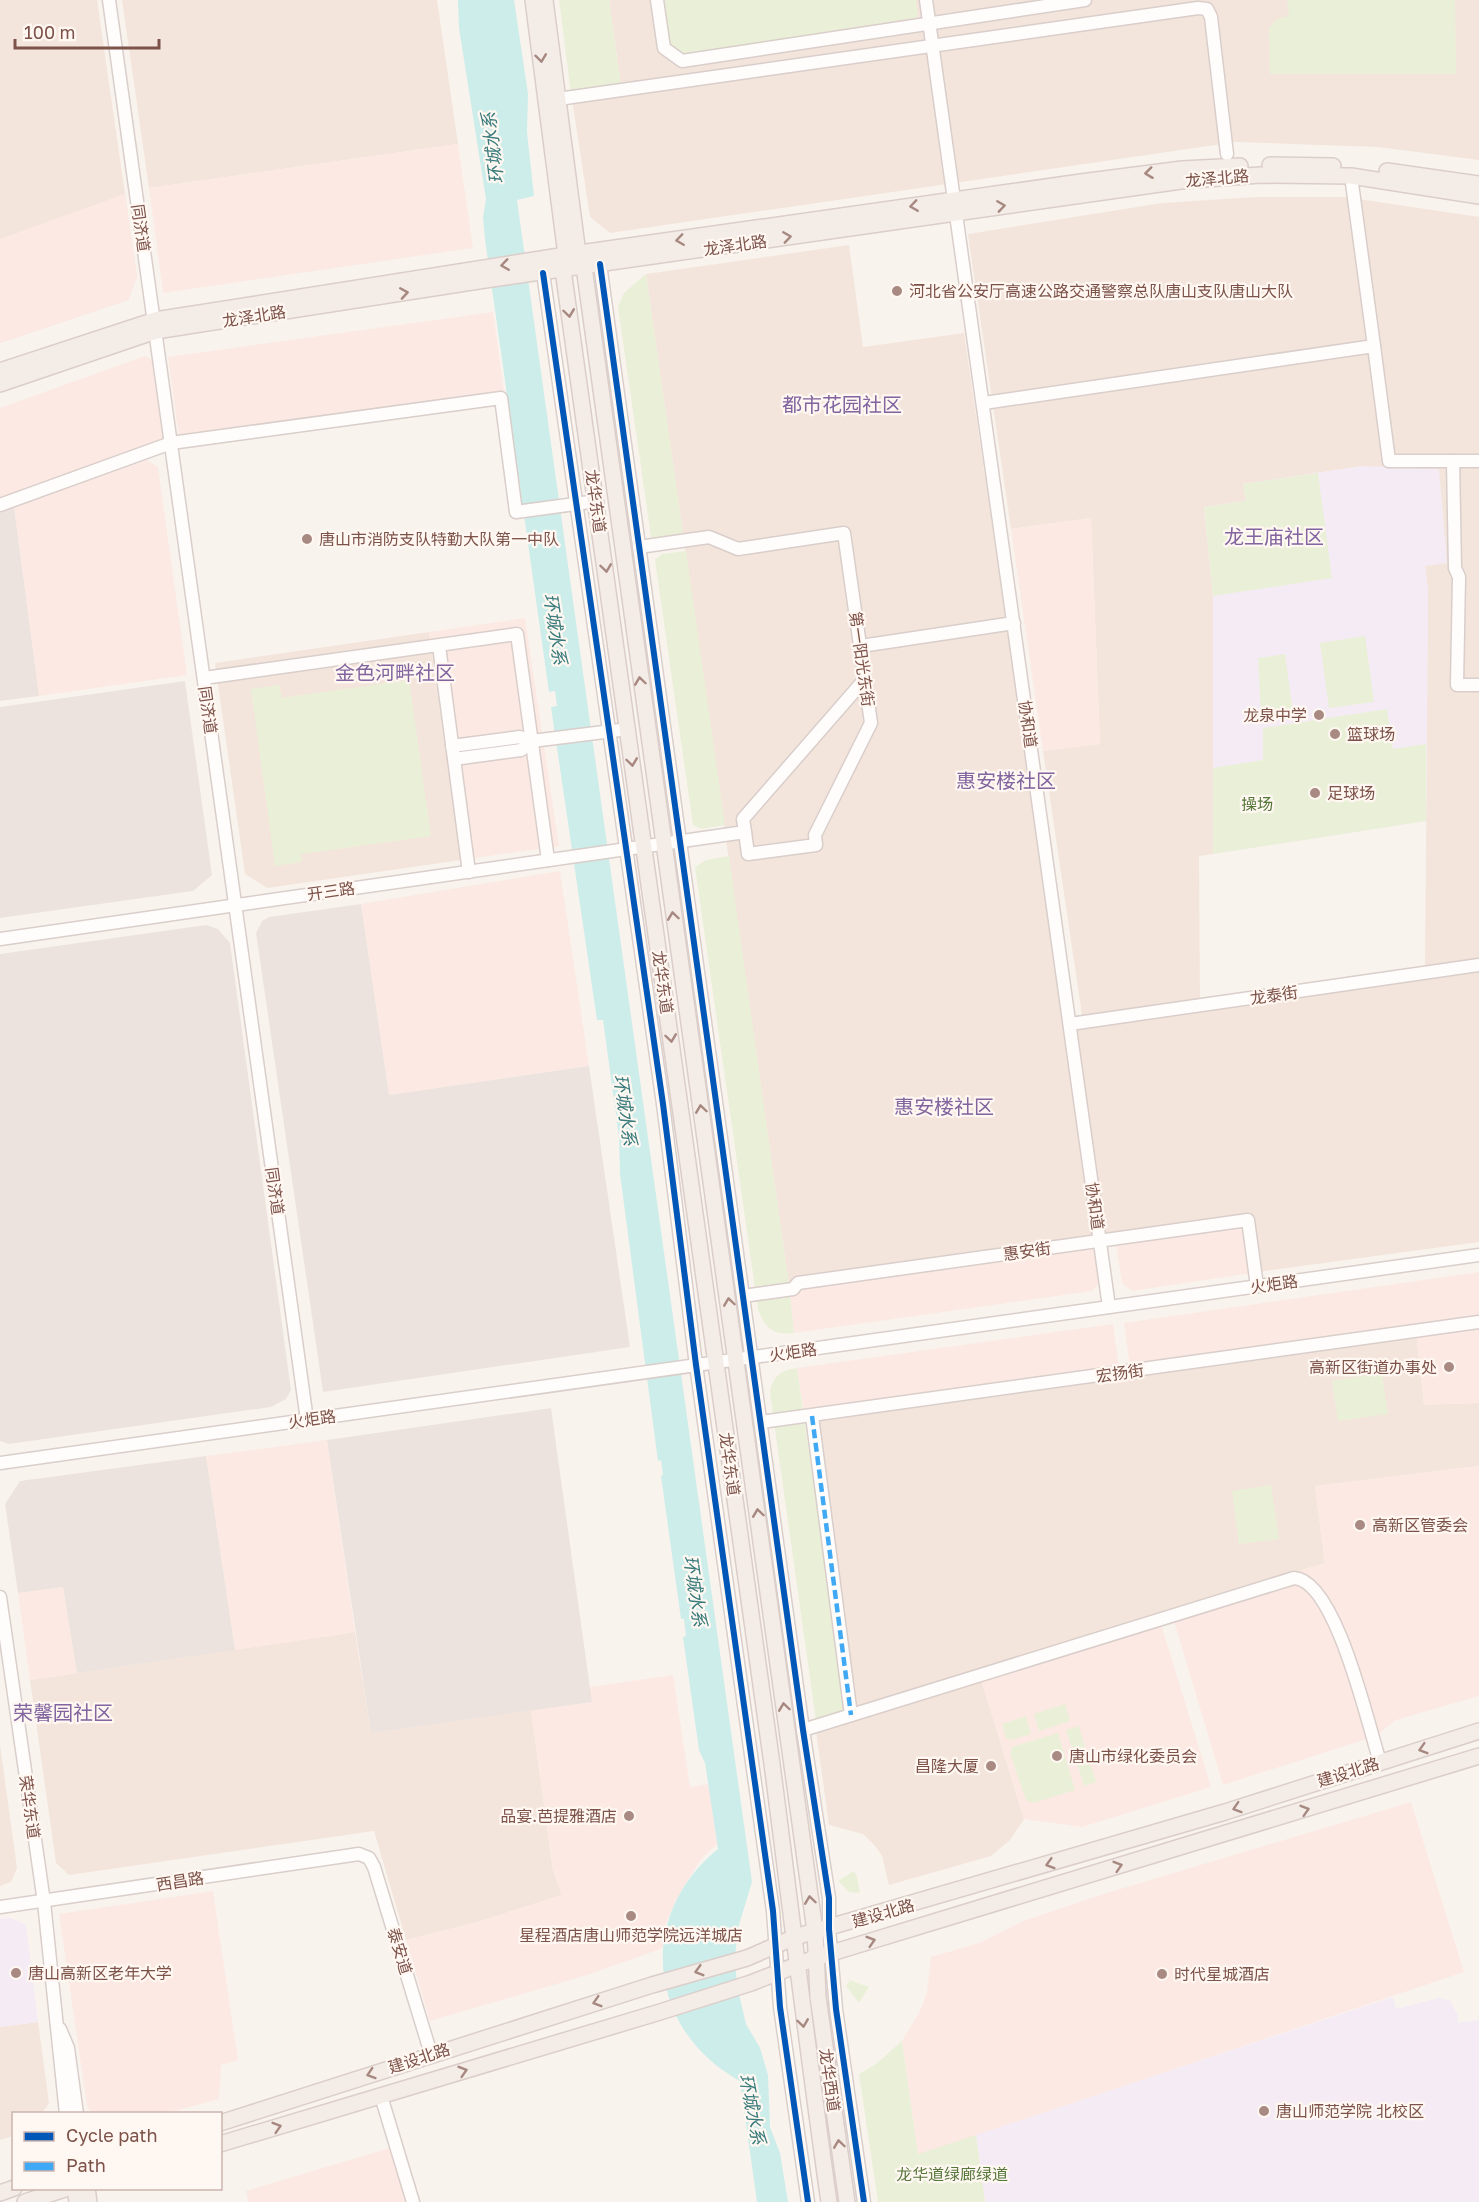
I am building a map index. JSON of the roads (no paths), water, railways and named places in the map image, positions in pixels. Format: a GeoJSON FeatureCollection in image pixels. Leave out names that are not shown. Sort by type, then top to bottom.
{"type":"FeatureCollection","features":[{"type":"Feature","properties":{"kind":"main road","name":"龙华东道"},"geometry":{"type":"LineString","coordinates":[[533,0],[744,1359],[822,1930],[815,1958]]}},
{"type":"Feature","properties":{"kind":"main road","name":"龙华东道"},"geometry":{"type":"LineString","coordinates":[[545,0],[558,99],[597,501],[795,1937],[796,1965]]}},
{"type":"Feature","properties":{"kind":"main road","name":"龙泽北路"},"geometry":{"type":"LineString","coordinates":[[573,262],[600,264],[1182,169],[1299,165],[1479,184]]}},
{"type":"Feature","properties":{"kind":"main road","name":"龙泽北路"},"geometry":{"type":"LineString","coordinates":[[1353,172],[1479,196]]}},
{"type":"Feature","properties":{"kind":"main road","name":"龙泽北路"},"geometry":{"type":"LineString","coordinates":[[0,371],[155,326],[483,274],[534,270],[573,262],[957,206]]}},
{"type":"Feature","properties":{"kind":"main road","name":"龙泽北路"},"geometry":{"type":"LineString","coordinates":[[0,384],[155,326]]}},
{"type":"Feature","properties":{"kind":"main road","name":"建设北路"},"geometry":{"type":"LineString","coordinates":[[222,2122],[431,2054],[747,1958],[795,1937],[1225,1812],[1479,1731]]}},
{"type":"Feature","properties":{"kind":"main road","name":"建设北路"},"geometry":{"type":"LineString","coordinates":[[222,2143],[660,2012],[752,1983],[815,1958],[1479,1756]]}},
{"type":"Feature","properties":{"kind":"main road","name":"龙华西道"},"geometry":{"type":"LineString","coordinates":[[815,1958],[818,1997],[847,2202]]}},
{"type":"Feature","properties":{"kind":"main road","name":"龙华西道"},"geometry":{"type":"LineString","coordinates":[[796,1965],[829,2202]]}},
{"type":"Feature","properties":{"kind":"main road"},"geometry":{"type":"LineString","coordinates":[[25,2202],[62,2190]]}},
{"type":"Feature","properties":{"kind":"street","name":"同济道"},"geometry":{"type":"LineString","coordinates":[[109,0],[308,1420]]}},
{"type":"Feature","properties":{"kind":"street"},"geometry":{"type":"LineString","coordinates":[[657,0],[664,48],[682,61],[1085,0]]}},
{"type":"Feature","properties":{"kind":"street","name":"协和道"},"geometry":{"type":"LineString","coordinates":[[926,0],[957,206],[1109,1307]]}},
{"type":"Feature","properties":{"kind":"street"},"geometry":{"type":"LineString","coordinates":[[558,99],[1198,8],[1207,9],[1211,17],[1227,154]]}},
{"type":"Feature","properties":{"kind":"street"},"geometry":{"type":"LineString","coordinates":[[1353,172],[1389,461],[1479,461]]}},
{"type":"Feature","properties":{"kind":"street"},"geometry":{"type":"LineString","coordinates":[[600,264],[743,1296],[744,1359],[760,1422],[803,1730],[830,1898],[822,1930],[831,1953],[864,2202]]}},
{"type":"Feature","properties":{"kind":"street"},"geometry":{"type":"LineString","coordinates":[[534,270],[602,732],[624,850],[660,1082],[696,1365],[776,1945],[780,2007],[808,2202]]}},
{"type":"Feature","properties":{"kind":"street"},"geometry":{"type":"LineString","coordinates":[[984,404],[1374,346]]}},
{"type":"Feature","properties":{"kind":"street"},"geometry":{"type":"LineString","coordinates":[[0,505],[171,442],[501,398],[516,512],[597,501]]}},
{"type":"Feature","properties":{"kind":"street"},"geometry":{"type":"LineString","coordinates":[[1453,461],[1455,568],[1459,577],[1457,686],[1479,685]]}},
{"type":"Feature","properties":{"kind":"street","name":"第一阳光东街"},"geometry":{"type":"LineString","coordinates":[[639,547],[709,537],[738,549],[844,533],[871,723],[815,835],[816,845],[748,854],[745,832]]}},
{"type":"Feature","properties":{"kind":"street"},"geometry":{"type":"LineString","coordinates":[[861,646],[1014,623]]}},
{"type":"Feature","properties":{"kind":"street"},"geometry":{"type":"LineString","coordinates":[[204,678],[517,634],[537,741],[548,860]]}},
{"type":"Feature","properties":{"kind":"street"},"geometry":{"type":"LineString","coordinates":[[439,646],[469,872]]}},
{"type":"Feature","properties":{"kind":"street"},"geometry":{"type":"LineString","coordinates":[[745,832],[743,819],[865,679]]}},
{"type":"Feature","properties":{"kind":"street"},"geometry":{"type":"LineString","coordinates":[[454,759],[521,750],[537,741],[628,729]]}},
{"type":"Feature","properties":{"kind":"street"},"geometry":{"type":"LineString","coordinates":[[452,746],[520,736],[537,741]]}},
{"type":"Feature","properties":{"kind":"street","name":"开三路"},"geometry":{"type":"LineString","coordinates":[[0,939],[745,832]]}},
{"type":"Feature","properties":{"kind":"street","name":"龙泰街"},"geometry":{"type":"LineString","coordinates":[[1070,1024],[1479,965]]}},
{"type":"Feature","properties":{"kind":"street","name":"惠安街"},"geometry":{"type":"LineString","coordinates":[[743,1296],[793,1289],[798,1283],[1248,1221],[1257,1286]]}},
{"type":"Feature","properties":{"kind":"street","name":"火炬路"},"geometry":{"type":"LineString","coordinates":[[0,1463],[1479,1255]]}},
{"type":"Feature","properties":{"kind":"street","name":"宏扬街"},"geometry":{"type":"LineString","coordinates":[[760,1422],[1479,1322]]}},
{"type":"Feature","properties":{"kind":"street"},"geometry":{"type":"LineString","coordinates":[[812,1416],[851,1715]]}},
{"type":"Feature","properties":{"kind":"street"},"geometry":{"type":"LineString","coordinates":[[803,1730],[1294,1578],[1304,1578],[1312,1585],[1333,1615],[1380,1762]]}},
{"type":"Feature","properties":{"kind":"street","name":"荣华东道"},"geometry":{"type":"LineString","coordinates":[[0,1597],[44,1902],[54,2017],[66,2112]]}},
{"type":"Feature","properties":{"kind":"street","name":"西昌路"},"geometry":{"type":"LineString","coordinates":[[0,1907],[359,1854]]}},
{"type":"Feature","properties":{"kind":"street","name":"泰安道"},"geometry":{"type":"LineString","coordinates":[[359,1854],[369,1858],[374,1867],[431,2054]]}},
{"type":"Feature","properties":{"kind":"street","name":"荣华东道"},"geometry":{"type":"LineString","coordinates":[[54,2017],[68,2048],[77,2112]]}},
{"type":"Feature","properties":{"kind":"street"},"geometry":{"type":"LineString","coordinates":[[381,2096],[413,2202]]}},
{"type":"Feature","properties":{"kind":"water","name":"环城水系"},"geometry":{"type":"Polygon","coordinates":[[[458,0],[514,0],[528,94],[527,132],[534,196],[517,200],[752,1882],[738,1928],[735,1957],[737,1986],[746,2024],[760,2048],[768,2075],[770,2127],[780,2153],[788,2202],[757,2202],[740,2081],[709,2059],[686,2033],[671,2003],[663,1971],[664,1938],[674,1906],[692,1876],[718,1849],[705,1763],[699,1750],[683,1637],[686,1636],[684,1619],[681,1619],[661,1476],[663,1475],[661,1460],[658,1461],[620,1174],[619,1137],[603,1020],[597,1020],[551,707],[557,706],[555,691],[549,692],[485,239],[483,217],[486,199],[459,28],[458,0]]]}},
{"type":"Feature","properties":{"kind":"place","name":"河北省公安厅高速公路交通警察总队唐山支队唐山大队"},"geometry":{"type":"Point","coordinates":[897,291]}},
{"type":"Feature","properties":{"kind":"place","name":"唐山市消防支队特勤大队第一中队"},"geometry":{"type":"Point","coordinates":[307,539]}},
{"type":"Feature","properties":{"kind":"place","name":"龙泉中学"},"geometry":{"type":"Point","coordinates":[1319,715]}},
{"type":"Feature","properties":{"kind":"place","name":"篮球场"},"geometry":{"type":"Point","coordinates":[1335,734]}},
{"type":"Feature","properties":{"kind":"place","name":"足球场"},"geometry":{"type":"Point","coordinates":[1315,793]}},
{"type":"Feature","properties":{"kind":"place","name":"高新区街道办事处"},"geometry":{"type":"Point","coordinates":[1449,1367]}},
{"type":"Feature","properties":{"kind":"place","name":"高新区管委会"},"geometry":{"type":"Point","coordinates":[1360,1525]}},
{"type":"Feature","properties":{"kind":"place","name":"唐山市绿化委员会"},"geometry":{"type":"Point","coordinates":[1057,1756]}},
{"type":"Feature","properties":{"kind":"place","name":"昌隆大厦"},"geometry":{"type":"Point","coordinates":[991,1766]}},
{"type":"Feature","properties":{"kind":"place","name":"品宴.芭提雅酒店"},"geometry":{"type":"Point","coordinates":[629,1816]}},
{"type":"Feature","properties":{"kind":"place","name":"星程酒店唐山师范学院远洋城店"},"geometry":{"type":"Point","coordinates":[631,1916]}},
{"type":"Feature","properties":{"kind":"place","name":"唐山高新区老年大学"},"geometry":{"type":"Point","coordinates":[16,1973]}},
{"type":"Feature","properties":{"kind":"place","name":"时代星城酒店"},"geometry":{"type":"Point","coordinates":[1162,1974]}},
{"type":"Feature","properties":{"kind":"place","name":"唐山师范学院 北校区"},"geometry":{"type":"Point","coordinates":[1264,2111]}},
{"type":"Feature","properties":{"kind":"district","name":"都市花园社区"},"geometry":{"type":"Point","coordinates":[842,404]}},
{"type":"Feature","properties":{"kind":"district","name":"龙王庙社区"},"geometry":{"type":"Point","coordinates":[1274,536]}},
{"type":"Feature","properties":{"kind":"district","name":"金色河畔社区"},"geometry":{"type":"Point","coordinates":[395,672]}},
{"type":"Feature","properties":{"kind":"district","name":"惠安楼社区"},"geometry":{"type":"Point","coordinates":[1006,780]}},
{"type":"Feature","properties":{"kind":"district","name":"惠安楼社区"},"geometry":{"type":"Point","coordinates":[944,1106]}},
{"type":"Feature","properties":{"kind":"district","name":"荣馨园社区"},"geometry":{"type":"Point","coordinates":[63,1712]}},
{"type":"Feature","properties":{"kind":"park label","name":"操场"},"geometry":{"type":"Point","coordinates":[1257,804]}},
{"type":"Feature","properties":{"kind":"park label","name":"龙华道绿廊绿道"},"geometry":{"type":"Point","coordinates":[952,2174]}}]}
